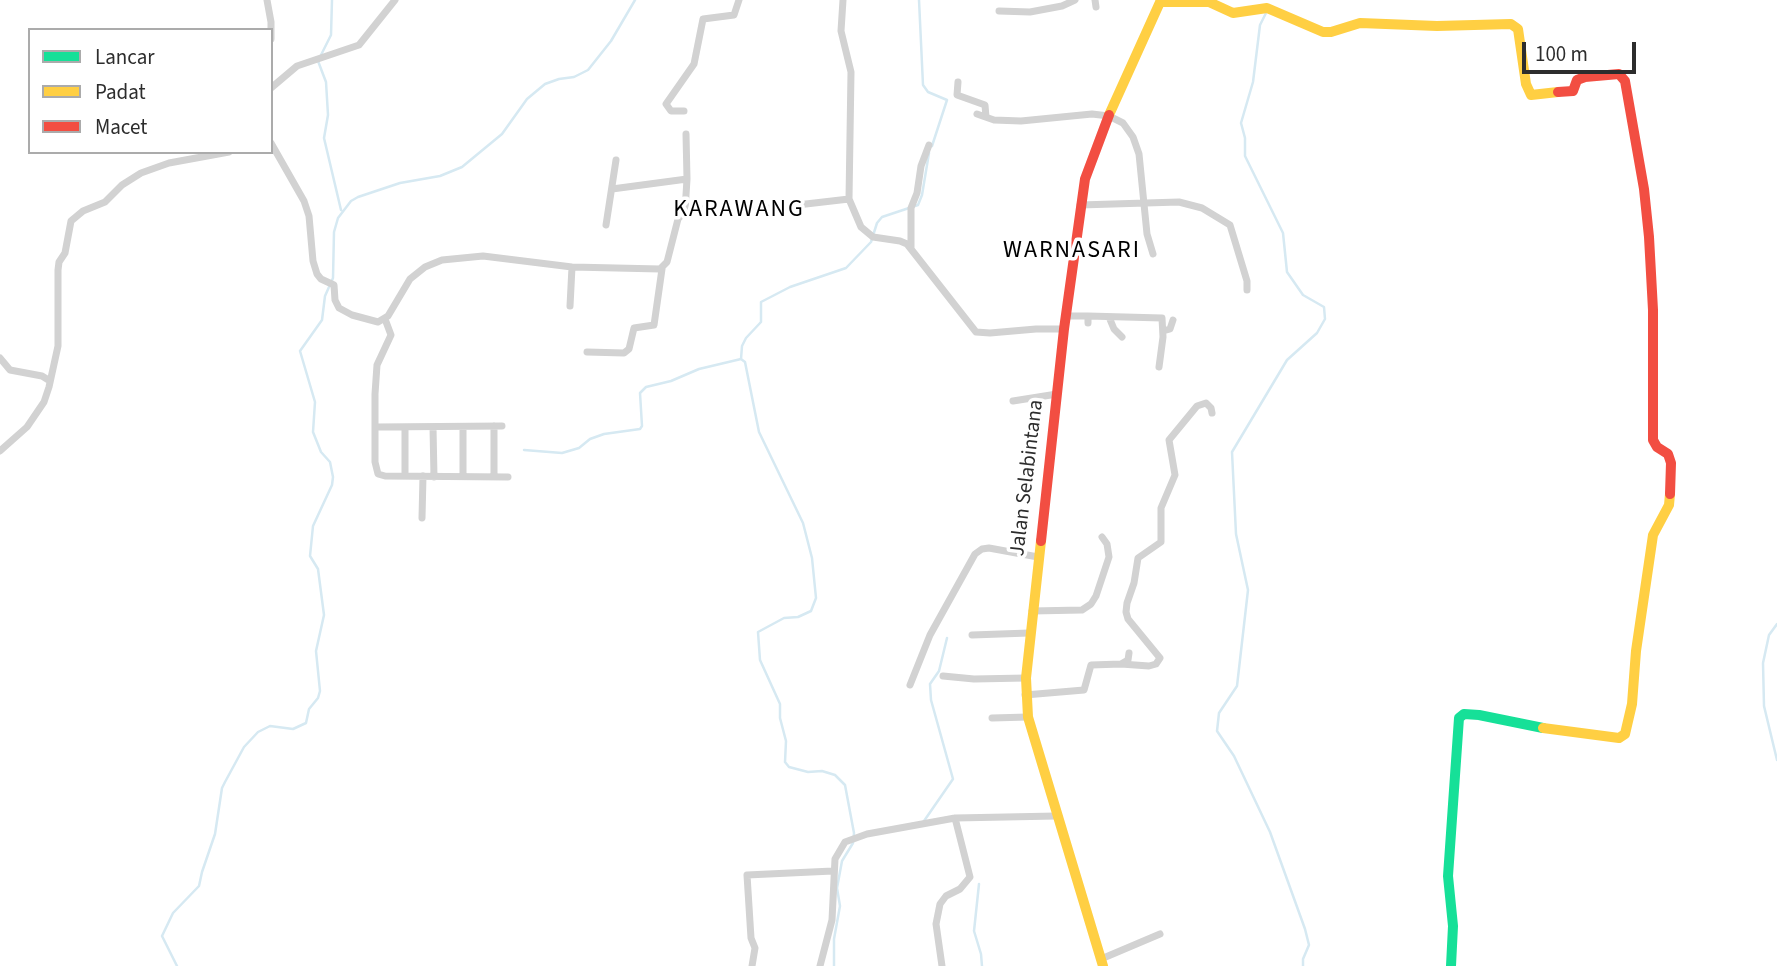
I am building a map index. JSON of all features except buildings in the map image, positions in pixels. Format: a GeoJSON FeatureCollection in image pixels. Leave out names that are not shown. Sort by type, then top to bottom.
{"type":"FeatureCollection","features":[{"type":"Feature","properties":{"kind":"street"},"geometry":{"type":"LineString","coordinates":[[267,0],[271,28]]}},
{"type":"Feature","properties":{"kind":"street"},"geometry":{"type":"LineString","coordinates":[[273,86],[297,66],[359,45],[395,0]]}},
{"type":"Feature","properties":{"kind":"street"},"geometry":{"type":"LineString","coordinates":[[684,111],[671,111],[666,104],[694,64],[703,19],[732,16],[739,0]]}},
{"type":"Feature","properties":{"kind":"street"},"geometry":{"type":"LineString","coordinates":[[843,0],[841,32],[851,72],[849,199],[865,232],[878,239],[900,241],[911,248],[976,331],[990,333],[1036,328],[1064,329]]}},
{"type":"Feature","properties":{"kind":"street"},"geometry":{"type":"LineString","coordinates":[[999,11],[1030,12],[1066,5],[1075,0]]}},
{"type":"Feature","properties":{"kind":"street"},"geometry":{"type":"LineString","coordinates":[[1161,1],[1209,2],[1233,13],[1267,8],[1323,32],[1360,23],[1424,26],[1511,24],[1518,29],[1525,85],[1531,94],[1572,92],[1577,80],[1586,77],[1619,74],[1625,81],[1644,189],[1649,237],[1653,310],[1653,440],[1657,447],[1668,454],[1671,463],[1670,505],[1653,535],[1636,651],[1632,704],[1625,734],[1617,738],[1560,731],[1466,713],[1457,720],[1448,876],[1453,926],[1451,966]]}},
{"type":"Feature","properties":{"kind":"street","name":"Jalan Selabintana"},"geometry":{"type":"LineString","coordinates":[[1102,963],[1028,716],[1026,678],[1029,633],[1080,205],[1090,163],[1161,1]]}},
{"type":"Feature","properties":{"kind":"street"},"geometry":{"type":"LineString","coordinates":[[958,82],[957,95],[986,105],[981,116],[994,120],[1021,121],[1084,114],[1110,116],[1126,126],[1136,145],[1147,234],[1153,254]]}},
{"type":"Feature","properties":{"kind":"street"},"geometry":{"type":"LineString","coordinates":[[587,352],[624,353],[629,349],[634,328],[654,325],[662,269],[668,260],[678,219],[685,211],[686,134]]}},
{"type":"Feature","properties":{"kind":"street"},"geometry":{"type":"LineString","coordinates":[[911,248],[911,208],[917,193],[920,166],[929,145]]}},
{"type":"Feature","properties":{"kind":"street"},"geometry":{"type":"LineString","coordinates":[[273,146],[292,177],[307,210],[317,274],[334,285],[335,300],[339,307],[371,321],[386,320],[410,279],[425,267],[442,260],[483,256],[572,267],[662,269]]}},
{"type":"Feature","properties":{"kind":"street"},"geometry":{"type":"LineString","coordinates":[[0,451],[19,436],[46,395],[58,346],[59,262],[65,253],[71,221],[83,211],[105,202],[122,185],[141,173],[169,163],[218,154]]}},
{"type":"Feature","properties":{"kind":"street"},"geometry":{"type":"LineString","coordinates":[[606,225],[616,160]]}},
{"type":"Feature","properties":{"kind":"street"},"geometry":{"type":"LineString","coordinates":[[612,189],[687,180]]}},
{"type":"Feature","properties":{"kind":"street"},"geometry":{"type":"LineString","coordinates":[[685,211],[754,210],[849,199]]}},
{"type":"Feature","properties":{"kind":"street"},"geometry":{"type":"LineString","coordinates":[[1080,205],[1187,202],[1225,220],[1230,225],[1238,247],[1247,290]]}},
{"type":"Feature","properties":{"kind":"street"},"geometry":{"type":"LineString","coordinates":[[570,306],[572,267]]}},
{"type":"Feature","properties":{"kind":"street"},"geometry":{"type":"LineString","coordinates":[[1066,316],[1088,319],[1162,318],[1158,367]]}},
{"type":"Feature","properties":{"kind":"street"},"geometry":{"type":"LineString","coordinates":[[1109,317],[1114,329],[1122,337]]}},
{"type":"Feature","properties":{"kind":"street"},"geometry":{"type":"LineString","coordinates":[[386,320],[391,335],[375,375],[375,462],[378,474],[508,477]]}},
{"type":"Feature","properties":{"kind":"street"},"geometry":{"type":"LineString","coordinates":[[1163,331],[1170,330],[1173,320]]}},
{"type":"Feature","properties":{"kind":"street"},"geometry":{"type":"LineString","coordinates":[[0,358],[10,370],[42,376],[50,381]]}},
{"type":"Feature","properties":{"kind":"street"},"geometry":{"type":"LineString","coordinates":[[1013,401],[1057,394]]}},
{"type":"Feature","properties":{"kind":"street"},"geometry":{"type":"LineString","coordinates":[[1025,695],[1084,690],[1091,665],[1149,666],[1160,659],[1128,619],[1127,603],[1138,558],[1161,542],[1161,508],[1175,475],[1169,440],[1197,406],[1206,403],[1212,413]]}},
{"type":"Feature","properties":{"kind":"street"},"geometry":{"type":"LineString","coordinates":[[376,427],[498,426],[494,477]]}},
{"type":"Feature","properties":{"kind":"street"},"geometry":{"type":"LineString","coordinates":[[405,427],[405,476]]}},
{"type":"Feature","properties":{"kind":"street"},"geometry":{"type":"LineString","coordinates":[[433,427],[434,477]]}},
{"type":"Feature","properties":{"kind":"street"},"geometry":{"type":"LineString","coordinates":[[463,427],[463,476]]}},
{"type":"Feature","properties":{"kind":"street"},"geometry":{"type":"LineString","coordinates":[[422,518],[423,476]]}},
{"type":"Feature","properties":{"kind":"street"},"geometry":{"type":"LineString","coordinates":[[1032,611],[1082,610],[1091,604],[1109,557],[1107,544],[1102,537]]}},
{"type":"Feature","properties":{"kind":"street"},"geometry":{"type":"LineString","coordinates":[[910,685],[930,635],[975,554],[989,548],[1038,557]]}},
{"type":"Feature","properties":{"kind":"street"},"geometry":{"type":"LineString","coordinates":[[972,635],[1029,633]]}},
{"type":"Feature","properties":{"kind":"street"},"geometry":{"type":"LineString","coordinates":[[1121,664],[1127,661],[1129,653]]}},
{"type":"Feature","properties":{"kind":"street"},"geometry":{"type":"LineString","coordinates":[[943,676],[1026,678]]}},
{"type":"Feature","properties":{"kind":"street"},"geometry":{"type":"LineString","coordinates":[[992,718],[1028,716]]}},
{"type":"Feature","properties":{"kind":"street"},"geometry":{"type":"LineString","coordinates":[[820,966],[832,920],[833,871],[839,849],[845,842],[852,838],[937,820],[1056,816]]}},
{"type":"Feature","properties":{"kind":"street"},"geometry":{"type":"LineString","coordinates":[[942,966],[936,925],[940,904],[946,896],[960,889],[970,877],[956,818]]}},
{"type":"Feature","properties":{"kind":"street"},"geometry":{"type":"LineString","coordinates":[[752,966],[755,948],[751,940],[747,875],[833,871]]}},
{"type":"Feature","properties":{"kind":"street"},"geometry":{"type":"LineString","coordinates":[[1102,963],[1160,934]]}},
{"type":"Feature","properties":{"kind":"waterway"},"geometry":{"type":"LineString","coordinates":[[332,0],[331,35],[318,61],[326,82],[328,115],[324,138],[341,210]]}},
{"type":"Feature","properties":{"kind":"waterway"},"geometry":{"type":"LineString","coordinates":[[177,966],[162,936],[173,913],[199,886],[215,834],[225,782],[244,747],[258,732],[270,726],[293,729],[306,723],[309,709],[320,691],[316,651],[324,615],[318,569],[310,556],[313,526],[333,477],[330,462],[321,452],[313,432],[315,402],[300,351],[322,320],[325,296],[333,278],[334,232],[338,218],[351,201],[358,197],[400,183],[440,176],[462,167],[502,134],[527,99],[545,84],[574,77],[588,70],[611,41],[635,0]]}},
{"type":"Feature","properties":{"kind":"waterway"},"geometry":{"type":"LineString","coordinates":[[919,0],[923,85],[928,92],[947,100],[932,146]]}},
{"type":"Feature","properties":{"kind":"waterway"},"geometry":{"type":"LineString","coordinates":[[1266,13],[1260,25],[1253,82],[1241,123],[1245,138],[1245,156],[1283,233],[1287,272],[1303,295],[1324,307],[1325,319],[1317,333],[1287,360],[1232,452],[1236,534],[1248,590],[1237,686],[1219,713],[1217,731],[1234,756],[1270,832],[1309,945],[1303,966]]}},
{"type":"Feature","properties":{"kind":"waterway"},"geometry":{"type":"LineString","coordinates":[[915,206],[922,195],[929,153]]}},
{"type":"Feature","properties":{"kind":"waterway"},"geometry":{"type":"LineString","coordinates":[[741,359],[746,338],[761,322],[761,302],[790,287],[846,268],[871,242],[877,223],[882,217],[909,208]]}},
{"type":"Feature","properties":{"kind":"waterway"},"geometry":{"type":"LineString","coordinates":[[741,359],[745,362],[759,432],[803,523],[812,558],[816,598],[811,611],[798,617],[784,618],[758,632],[760,660],[780,704],[780,718],[786,741],[785,762],[789,767],[808,772],[822,771],[835,775],[845,785],[854,833],[853,843],[842,861],[837,888],[840,906],[834,939],[834,966]]}},
{"type":"Feature","properties":{"kind":"waterway"},"geometry":{"type":"LineString","coordinates":[[524,450],[562,453],[579,448],[590,439],[604,434],[640,429],[640,393],[646,387],[671,381],[699,369],[741,359]]}},
{"type":"Feature","properties":{"kind":"waterway"},"geometry":{"type":"LineString","coordinates":[[1777,624],[1769,635],[1763,663],[1764,706],[1777,760]]}},
{"type":"Feature","properties":{"kind":"waterway"},"geometry":{"type":"LineString","coordinates":[[924,821],[953,779],[931,700],[930,684],[939,671],[947,638]]}},
{"type":"Feature","properties":{"kind":"waterway"},"geometry":{"type":"LineString","coordinates":[[979,884],[974,931],[982,966]]}},
{"type":"Feature","properties":{"kind":"traffic: fast"},"geometry":{"type":"LineString","coordinates":[[1451,966],[1453,926],[1448,876],[1459,718],[1464,714],[1479,715],[1543,728]]}},
{"type":"Feature","properties":{"kind":"traffic: slow"},"geometry":{"type":"LineString","coordinates":[[1109,115],[1161,0]]}},
{"type":"Feature","properties":{"kind":"traffic: slow"},"geometry":{"type":"LineString","coordinates":[[1160,2],[1209,2],[1233,13],[1267,8],[1323,32],[1360,23],[1437,26],[1511,24],[1518,29],[1526,84],[1531,95],[1558,92]]}},
{"type":"Feature","properties":{"kind":"traffic: slow"},"geometry":{"type":"LineString","coordinates":[[1543,728],[1619,738],[1625,734],[1632,704],[1636,651],[1653,535],[1669,505],[1670,494]]}},
{"type":"Feature","properties":{"kind":"traffic: slow"},"geometry":{"type":"LineString","coordinates":[[1041,541],[1026,678],[1028,717],[1103,966]]}},
{"type":"Feature","properties":{"kind":"traffic: jam"},"geometry":{"type":"LineString","coordinates":[[1558,92],[1573,91],[1577,80],[1585,77],[1619,74],[1625,81],[1644,189],[1649,237],[1653,310],[1653,440],[1657,447],[1668,454],[1671,463],[1670,494]]}},
{"type":"Feature","properties":{"kind":"traffic: jam"},"geometry":{"type":"LineString","coordinates":[[1041,541],[1064,329],[1085,179],[1109,115]]}},
{"type":"Feature","properties":{"kind":"district","name":"KARAWANG"},"geometry":{"type":"Point","coordinates":[739,211]}},
{"type":"Feature","properties":{"kind":"district","name":"WARNASARI"},"geometry":{"type":"Point","coordinates":[1072,252]}}]}
